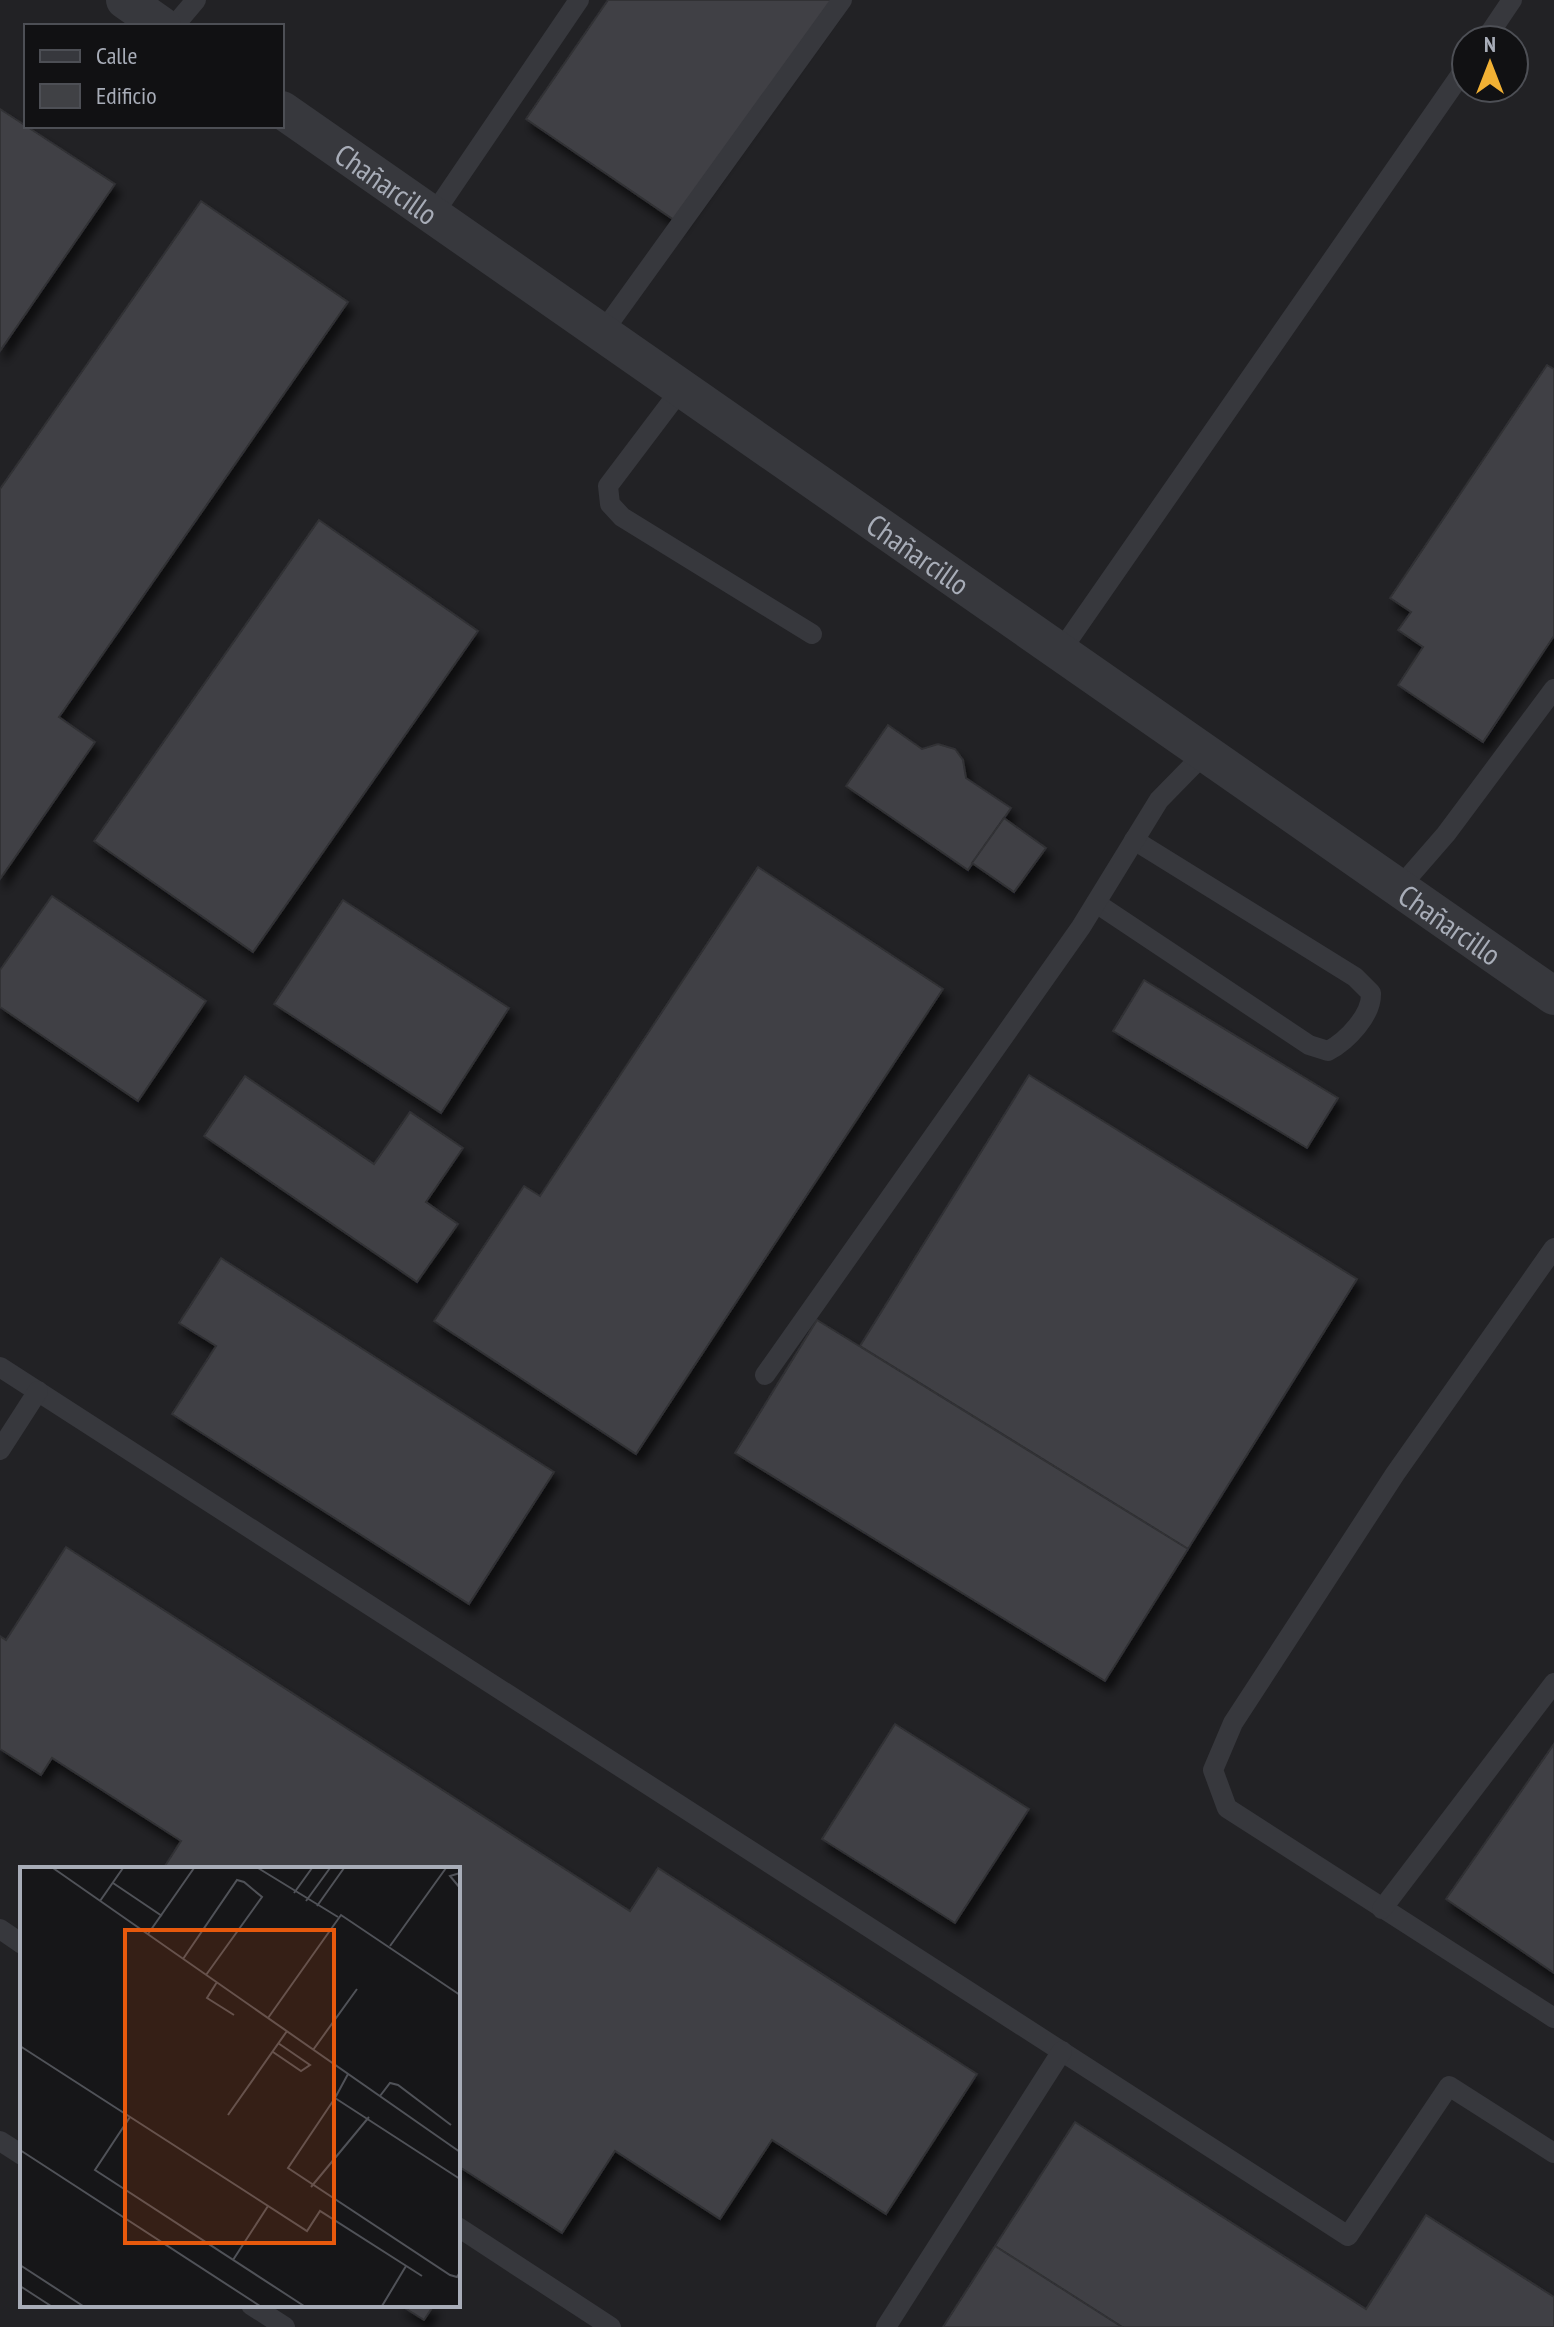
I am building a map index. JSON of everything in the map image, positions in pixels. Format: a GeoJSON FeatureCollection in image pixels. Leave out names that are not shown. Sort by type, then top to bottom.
{"type":"FeatureCollection","features":[{"type":"Feature","properties":{"kind":"street"},"geometry":{"type":"LineString","coordinates":[[125,0],[159,24]]}},
{"type":"Feature","properties":{"kind":"street","name":"Chañarcillo"},"geometry":{"type":"LineString","coordinates":[[284,111],[1554,996]]}},
{"type":"Feature","properties":{"kind":"lane"},"geometry":{"type":"LineString","coordinates":[[176,24],[196,0]]}},
{"type":"Feature","properties":{"kind":"lane"},"geometry":{"type":"LineString","coordinates":[[433,215],[579,0]]}},
{"type":"Feature","properties":{"kind":"lane"},"geometry":{"type":"LineString","coordinates":[[602,333],[842,0]]}},
{"type":"Feature","properties":{"kind":"lane"},"geometry":{"type":"LineString","coordinates":[[1496,24],[1512,0]]}},
{"type":"Feature","properties":{"kind":"lane"},"geometry":{"type":"LineString","coordinates":[[1060,652],[1450,90]]}},
{"type":"Feature","properties":{"kind":"lane"},"geometry":{"type":"LineString","coordinates":[[682,388],[608,486],[610,504],[622,517],[812,634]]}},
{"type":"Feature","properties":{"kind":"lane"},"geometry":{"type":"LineString","coordinates":[[1399,888],[1446,834],[1554,689]]}},
{"type":"Feature","properties":{"kind":"lane"},"geometry":{"type":"LineString","coordinates":[[765,1375],[1096,903],[1159,800],[1205,753]]}},
{"type":"Feature","properties":{"kind":"lane"},"geometry":{"type":"LineString","coordinates":[[1096,903],[1309,1045],[1328,1051],[1343,1043],[1371,1004],[1371,993],[1355,977],[1134,840]]}},
{"type":"Feature","properties":{"kind":"lane"},"geometry":{"type":"LineString","coordinates":[[1554,1248],[1395,1474],[1233,1723],[1213,1770],[1227,1808],[1554,2018]]}},
{"type":"Feature","properties":{"kind":"lane"},"geometry":{"type":"LineString","coordinates":[[0,1367],[1348,2236],[1449,2086],[1554,2153]]}},
{"type":"Feature","properties":{"kind":"lane"},"geometry":{"type":"LineString","coordinates":[[0,1450],[38,1391]]}},
{"type":"Feature","properties":{"kind":"lane"},"geometry":{"type":"LineString","coordinates":[[1382,1909],[1554,1683]]}},
{"type":"Feature","properties":{"kind":"lane"},"geometry":{"type":"LineString","coordinates":[[0,1929],[20,1943]]}},
{"type":"Feature","properties":{"kind":"lane"},"geometry":{"type":"LineString","coordinates":[[886,2327],[1062,2051]]}},
{"type":"Feature","properties":{"kind":"lane"},"geometry":{"type":"LineString","coordinates":[[0,2141],[20,2154]]}},
{"type":"Feature","properties":{"kind":"lane"},"geometry":{"type":"LineString","coordinates":[[460,2228],[611,2327]]}},
{"type":"Feature","properties":{"kind":"lane"},"geometry":{"type":"LineString","coordinates":[[254,2307],[285,2327]]}},
{"type":"Feature","properties":{"kind":"shaded area"},"geometry":{"type":"Polygon","coordinates":[[[0,0],[1554,0],[1554,2327],[0,2327],[0,0]]]}},
{"type":"Feature","properties":{"kind":"building"},"geometry":{"type":"Polygon","coordinates":[[[608,0],[832,0],[677,222],[526,119],[608,0]]]}},
{"type":"Feature","properties":{"kind":"building"},"geometry":{"type":"Polygon","coordinates":[[[0,109],[24,125],[24,128],[29,128],[115,184],[0,351],[0,109]]]}},
{"type":"Feature","properties":{"kind":"building"},"geometry":{"type":"Polygon","coordinates":[[[201,201],[348,302],[59,717],[95,742],[0,879],[0,489],[201,201]]]}},
{"type":"Feature","properties":{"kind":"building"},"geometry":{"type":"Polygon","coordinates":[[[1547,365],[1554,369],[1554,636],[1483,742],[1398,685],[1423,647],[1398,630],[1411,612],[1390,598],[1547,365]]]}},
{"type":"Feature","properties":{"kind":"building"},"geometry":{"type":"Polygon","coordinates":[[[319,520],[478,631],[253,952],[94,841],[319,520]]]}},
{"type":"Feature","properties":{"kind":"building"},"geometry":{"type":"Polygon","coordinates":[[[888,725],[922,749],[938,744],[955,749],[963,760],[966,778],[1011,808],[968,870],[846,786],[888,725]]]}},
{"type":"Feature","properties":{"kind":"building"},"geometry":{"type":"Polygon","coordinates":[[[1004,818],[1046,848],[1014,892],[972,863],[1004,818]]]}},
{"type":"Feature","properties":{"kind":"building"},"geometry":{"type":"Polygon","coordinates":[[[758,867],[943,989],[636,1454],[434,1321],[524,1186],[540,1196],[758,867]]]}},
{"type":"Feature","properties":{"kind":"building"},"geometry":{"type":"Polygon","coordinates":[[[52,896],[206,1001],[138,1101],[0,1007],[0,970],[52,896]]]}},
{"type":"Feature","properties":{"kind":"building"},"geometry":{"type":"Polygon","coordinates":[[[343,900],[509,1008],[441,1113],[274,1004],[343,900]]]}},
{"type":"Feature","properties":{"kind":"building"},"geometry":{"type":"Polygon","coordinates":[[[1144,980],[1338,1098],[1307,1148],[1113,1031],[1144,980]]]}},
{"type":"Feature","properties":{"kind":"building"},"geometry":{"type":"Polygon","coordinates":[[[1029,1075],[1357,1279],[1188,1549],[860,1346],[1029,1075]]]}},
{"type":"Feature","properties":{"kind":"building"},"geometry":{"type":"Polygon","coordinates":[[[245,1076],[374,1164],[410,1112],[463,1148],[426,1202],[458,1224],[417,1282],[204,1136],[245,1076]]]}},
{"type":"Feature","properties":{"kind":"building"},"geometry":{"type":"Polygon","coordinates":[[[221,1258],[554,1472],[469,1604],[172,1414],[216,1346],[179,1323],[221,1258]]]}},
{"type":"Feature","properties":{"kind":"building"},"geometry":{"type":"Polygon","coordinates":[[[817,1320],[1188,1549],[1105,1681],[735,1453],[817,1320]]]}},
{"type":"Feature","properties":{"kind":"building"},"geometry":{"type":"Polygon","coordinates":[[[66,1547],[630,1911],[658,1868],[977,2074],[886,2214],[772,2140],[720,2219],[615,2151],[562,2233],[460,2167],[460,1867],[164,1867],[181,1841],[52,1758],[41,1775],[0,1749],[0,1636],[6,1640],[66,1547]]]}},
{"type":"Feature","properties":{"kind":"building"},"geometry":{"type":"Polygon","coordinates":[[[895,1724],[1029,1809],[955,1923],[822,1839],[895,1724]]]}},
{"type":"Feature","properties":{"kind":"building"},"geometry":{"type":"Polygon","coordinates":[[[1554,1744],[1554,1973],[1446,1899],[1554,1744]]]}},
{"type":"Feature","properties":{"kind":"building"},"geometry":{"type":"Polygon","coordinates":[[[1075,2122],[1366,2309],[1426,2215],[1554,2297],[1554,2327],[1122,2327],[995,2246],[1075,2122]]]}},
{"type":"Feature","properties":{"kind":"building"},"geometry":{"type":"Polygon","coordinates":[[[995,2246],[1122,2327],[943,2327],[995,2246]]]}},
{"type":"Feature","properties":{"kind":"building"},"geometry":{"type":"Polygon","coordinates":[[[403,2307],[433,2307],[424,2320],[403,2307]]]}}]}
